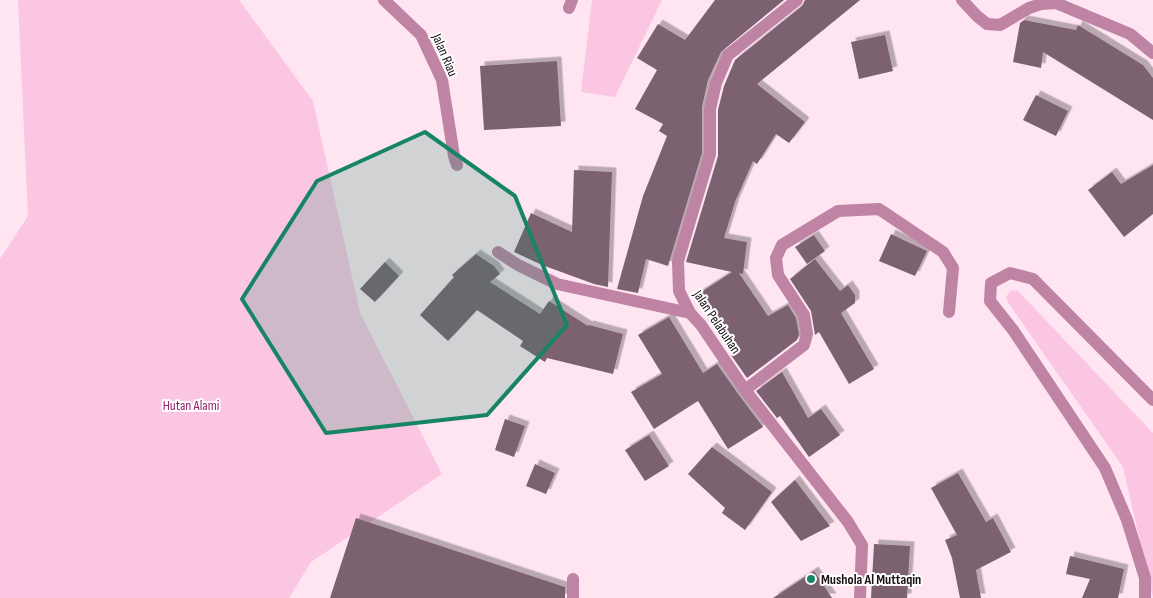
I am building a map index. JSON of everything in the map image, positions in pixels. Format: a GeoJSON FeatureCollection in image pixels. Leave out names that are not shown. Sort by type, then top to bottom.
{"type":"FeatureCollection","features":[{"type":"Feature","properties":{"kind":"street","name":"Jalan Riau"},"geometry":{"type":"LineString","coordinates":[[384,0],[421,34],[442,80],[454,156],[458,166]]}},
{"type":"Feature","properties":{"kind":"street","name":"Jalan Pelabuhan"},"geometry":{"type":"LineString","coordinates":[[797,0],[728,55],[716,83],[710,109],[710,154],[678,261],[679,291],[690,313],[701,325],[745,390],[848,522],[862,545],[860,598]]}},
{"type":"Feature","properties":{"kind":"street"},"geometry":{"type":"LineString","coordinates":[[962,0],[987,24],[1000,25],[1028,8],[1041,4],[1056,3],[1130,34],[1153,53]]}},
{"type":"Feature","properties":{"kind":"street"},"geometry":{"type":"LineString","coordinates":[[745,390],[804,345],[807,334],[804,316],[778,275],[776,258],[782,245],[838,211],[879,209],[943,252],[953,268],[949,312]]}},
{"type":"Feature","properties":{"kind":"street"},"geometry":{"type":"LineString","coordinates":[[498,252],[518,265],[557,284],[690,313]]}},
{"type":"Feature","properties":{"kind":"street"},"geometry":{"type":"LineString","coordinates":[[1144,598],[1145,578],[1127,520],[1105,468],[1013,330],[990,301],[991,283],[1010,273],[1033,279],[1153,400]]}},
{"type":"Feature","properties":{"kind":"street"},"geometry":{"type":"LineString","coordinates":[[573,598],[574,579]]}},
{"type":"Feature","properties":{"kind":"highlighted area"},"geometry":{"type":"Polygon","coordinates":[[[425,132],[515,196],[567,325],[487,415],[326,433],[242,299],[317,181],[425,132]]]}},
{"type":"Feature","properties":{"kind":"green space","name":"Hutan Alami"},"geometry":{"type":"Polygon","coordinates":[[[18,0],[239,0],[313,101],[360,313],[442,474],[311,562],[289,598],[0,598],[0,259],[28,216],[18,0]]]}},
{"type":"Feature","properties":{"kind":"green space"},"geometry":{"type":"Polygon","coordinates":[[[592,0],[662,0],[615,97],[581,92],[592,0]]]}},
{"type":"Feature","properties":{"kind":"green space"},"geometry":{"type":"Polygon","coordinates":[[[1017,290],[1153,433],[1153,598],[1123,467],[1009,304],[1006,297],[1010,291],[1017,290]]]}},
{"type":"Feature","properties":{"kind":"building"},"geometry":{"type":"Polygon","coordinates":[[[715,0],[784,0],[721,52],[708,80],[702,107],[702,153],[668,266],[646,259],[638,293],[617,289],[643,196],[667,136],[659,131],[663,124],[635,109],[657,70],[637,58],[658,24],[685,40],[715,0]]]}},
{"type":"Feature","properties":{"kind":"building"},"geometry":{"type":"Polygon","coordinates":[[[805,0],[860,0],[757,84],[805,122],[789,143],[776,134],[757,164],[753,161],[735,202],[724,238],[747,242],[743,274],[739,273],[768,316],[788,305],[796,318],[799,334],[797,340],[747,378],[731,355],[734,353],[727,342],[730,340],[698,294],[732,272],[686,262],[718,156],[718,110],[724,86],[735,60],[802,6],[805,0]]]}},
{"type":"Feature","properties":{"kind":"building"},"geometry":{"type":"Polygon","coordinates":[[[1024,20],[1076,30],[1078,25],[1143,65],[1153,78],[1153,120],[1043,52],[1041,68],[1013,62],[1020,23],[1024,20]]]}},
{"type":"Feature","properties":{"kind":"building"},"geometry":{"type":"Polygon","coordinates":[[[885,35],[893,71],[859,79],[851,42],[885,35]]]}},
{"type":"Feature","properties":{"kind":"building"},"geometry":{"type":"Polygon","coordinates":[[[557,61],[561,126],[484,130],[480,66],[557,61]]]}},
{"type":"Feature","properties":{"kind":"building"},"geometry":{"type":"Polygon","coordinates":[[[1036,95],[1068,111],[1056,136],[1023,120],[1036,95]]]}},
{"type":"Feature","properties":{"kind":"building"},"geometry":{"type":"Polygon","coordinates":[[[1153,165],[1153,214],[1124,237],[1088,190],[1112,172],[1121,184],[1153,165]]]}},
{"type":"Feature","properties":{"kind":"building"},"geometry":{"type":"Polygon","coordinates":[[[574,170],[612,172],[608,287],[594,284],[542,265],[514,252],[531,213],[572,232],[574,170]]]}},
{"type":"Feature","properties":{"kind":"building"},"geometry":{"type":"Polygon","coordinates":[[[891,234],[927,251],[915,276],[879,261],[891,234]]]}},
{"type":"Feature","properties":{"kind":"building"},"geometry":{"type":"Polygon","coordinates":[[[814,235],[825,251],[807,264],[795,247],[814,235]]]}},
{"type":"Feature","properties":{"kind":"building"},"geometry":{"type":"Polygon","coordinates":[[[476,254],[494,266],[500,274],[490,282],[540,314],[549,301],[588,326],[623,334],[613,374],[547,358],[545,362],[520,346],[523,341],[477,310],[448,341],[420,315],[454,277],[452,275],[476,254]]]}},
{"type":"Feature","properties":{"kind":"building"},"geometry":{"type":"Polygon","coordinates":[[[815,259],[840,291],[848,285],[855,295],[855,303],[841,313],[874,369],[849,384],[819,332],[815,335],[811,311],[790,279],[815,259]]]}},
{"type":"Feature","properties":{"kind":"building"},"geometry":{"type":"Polygon","coordinates":[[[385,262],[399,276],[375,302],[360,289],[385,262]]]}},
{"type":"Feature","properties":{"kind":"building"},"geometry":{"type":"Polygon","coordinates":[[[669,317],[703,373],[717,364],[763,427],[728,449],[698,401],[654,429],[631,392],[662,374],[638,335],[669,317]]]}},
{"type":"Feature","properties":{"kind":"building"},"geometry":{"type":"Polygon","coordinates":[[[782,372],[808,418],[821,409],[840,435],[809,457],[780,416],[777,418],[756,391],[782,372]]]}},
{"type":"Feature","properties":{"kind":"building"},"geometry":{"type":"Polygon","coordinates":[[[505,419],[525,426],[514,457],[495,450],[505,419]]]}},
{"type":"Feature","properties":{"kind":"building"},"geometry":{"type":"Polygon","coordinates":[[[649,435],[669,466],[645,481],[625,450],[649,435]]]}},
{"type":"Feature","properties":{"kind":"building"},"geometry":{"type":"Polygon","coordinates":[[[712,447],[772,492],[745,530],[722,513],[725,508],[688,474],[712,447]]]}},
{"type":"Feature","properties":{"kind":"building"},"geometry":{"type":"Polygon","coordinates":[[[535,464],[555,473],[546,494],[526,486],[535,464]]]}},
{"type":"Feature","properties":{"kind":"building"},"geometry":{"type":"Polygon","coordinates":[[[958,473],[986,522],[993,518],[1011,552],[976,570],[981,598],[960,598],[952,558],[945,540],[957,535],[931,488],[958,473]]]}},
{"type":"Feature","properties":{"kind":"building"},"geometry":{"type":"Polygon","coordinates":[[[795,480],[830,526],[801,541],[771,502],[795,480]]]}},
{"type":"Feature","properties":{"kind":"building"},"geometry":{"type":"Polygon","coordinates":[[[356,518],[565,587],[565,598],[330,598],[356,518]]]}},
{"type":"Feature","properties":{"kind":"building"},"geometry":{"type":"Polygon","coordinates":[[[874,544],[910,546],[907,598],[871,598],[874,544]]]}},
{"type":"Feature","properties":{"kind":"building"},"geometry":{"type":"Polygon","coordinates":[[[1070,556],[1124,569],[1118,598],[1082,598],[1090,579],[1066,574],[1070,556]]]}},
{"type":"Feature","properties":{"kind":"building","name":"Mushola Al Muttaqin"},"geometry":{"type":"Polygon","coordinates":[[[814,571],[832,598],[773,598],[814,571]]]}},
{"type":"Feature","properties":{"kind":"place","name":"Mushola Al Muttaqin"},"geometry":{"type":"Point","coordinates":[811,579]}}]}
